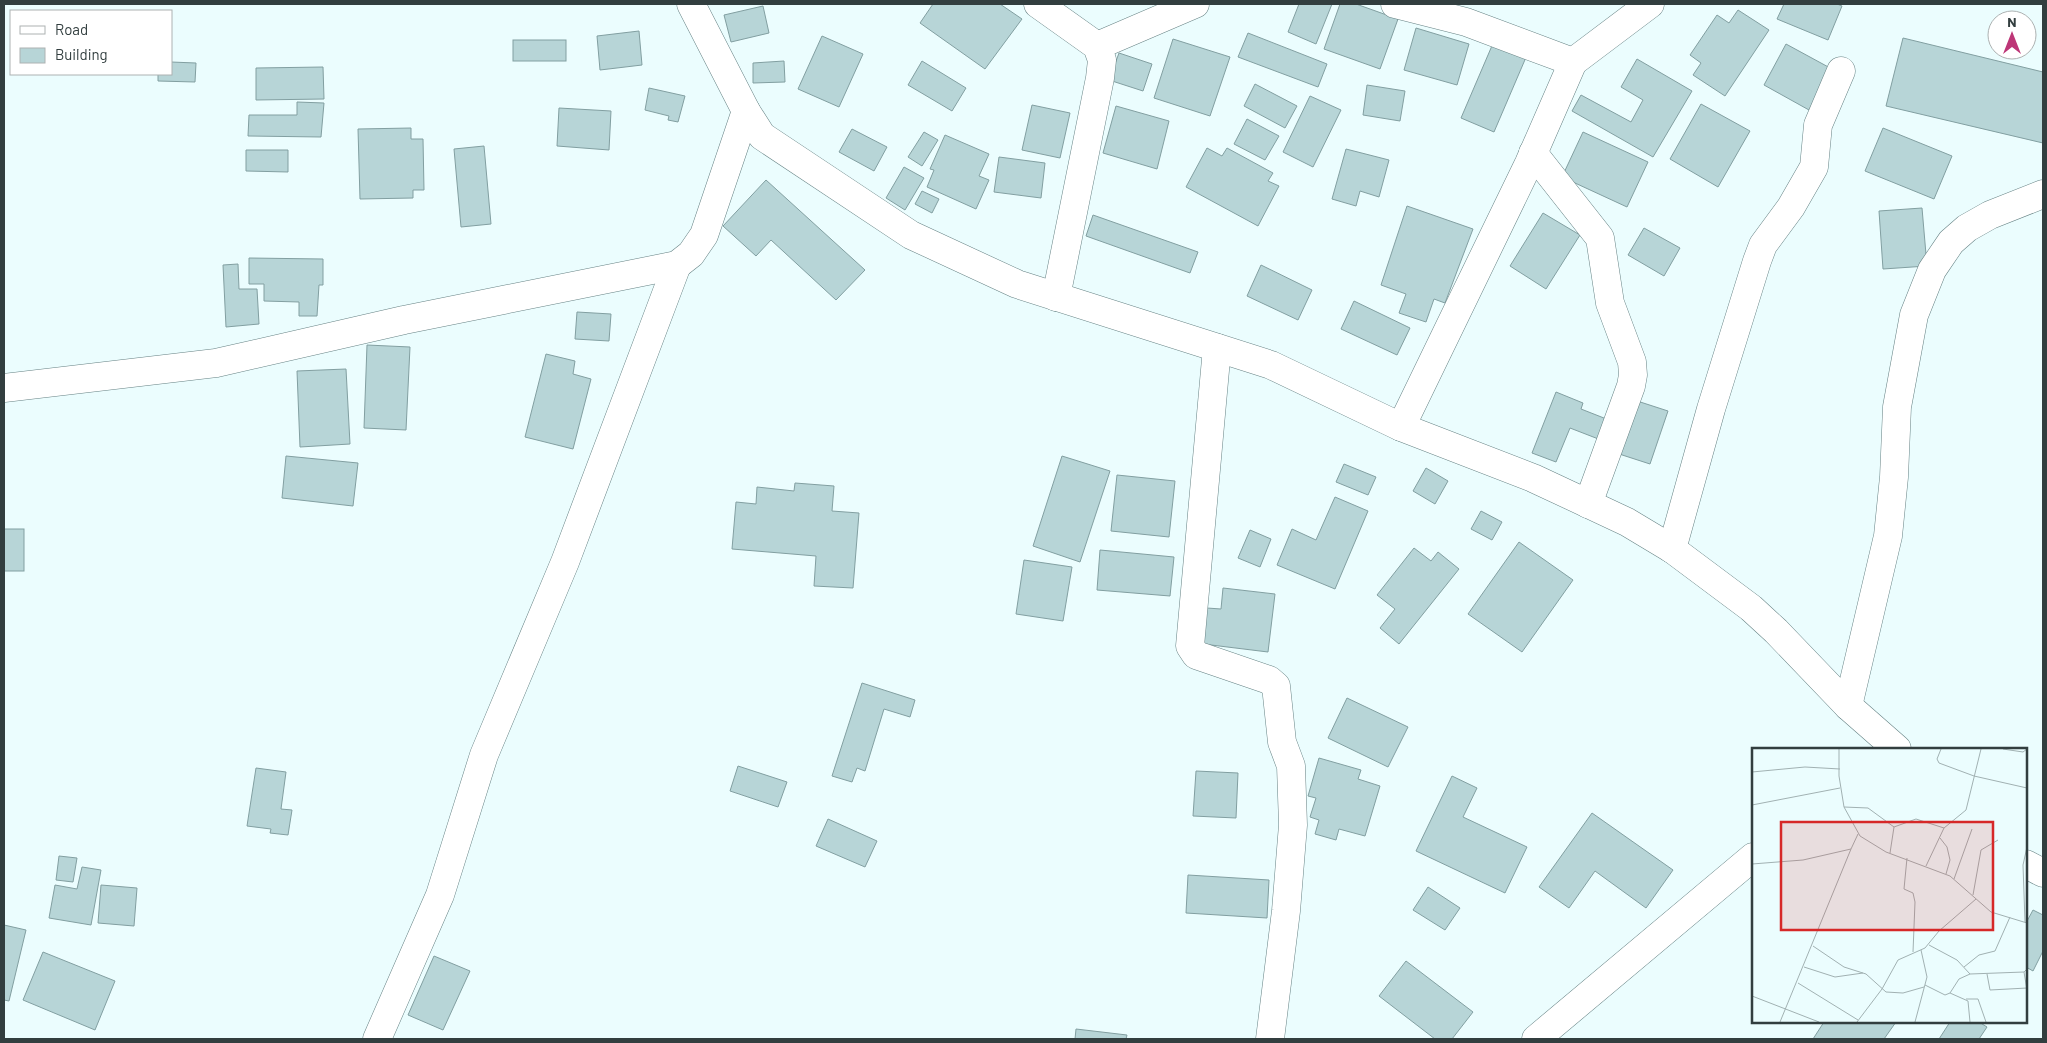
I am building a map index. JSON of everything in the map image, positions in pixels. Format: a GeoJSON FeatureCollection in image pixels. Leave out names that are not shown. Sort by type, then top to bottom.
{"type":"FeatureCollection","features":[{"type":"Feature","properties":{"kind":"street"},"geometry":{"type":"LineString","coordinates":[[691,4],[746,111],[762,136],[911,235],[1017,284],[1271,365],[1401,427],[1533,478],[1627,522],[1672,549],[1770,625],[1884,745]]}},
{"type":"Feature","properties":{"kind":"street"},"geometry":{"type":"LineString","coordinates":[[1038,4],[1097,46],[1102,60],[1056,297]]}},
{"type":"Feature","properties":{"kind":"street"},"geometry":{"type":"LineString","coordinates":[[1097,46],[1195,4]]}},
{"type":"Feature","properties":{"kind":"street"},"geometry":{"type":"LineString","coordinates":[[1395,4],[1466,22],[1573,62]]}},
{"type":"Feature","properties":{"kind":"street"},"geometry":{"type":"LineString","coordinates":[[1401,427],[1533,153],[1573,62],[1650,4]]}},
{"type":"Feature","properties":{"kind":"street"},"geometry":{"type":"LineString","coordinates":[[1672,549],[1711,409],[1763,245],[1791,207],[1814,167],[1818,125],[1841,71]]}},
{"type":"Feature","properties":{"kind":"street"},"geometry":{"type":"LineString","coordinates":[[4,388],[216,363],[404,320],[677,265],[691,254],[704,235],[746,111]]}},
{"type":"Feature","properties":{"kind":"street"},"geometry":{"type":"LineString","coordinates":[[1533,153],[1600,238],[1610,303],[1624,336],[1634,369],[1630,386],[1588,504]]}},
{"type":"Feature","properties":{"kind":"street"},"geometry":{"type":"LineString","coordinates":[[1848,706],[1888,536],[1894,477],[1897,407],[1914,315],[1932,270],[1951,242],[1967,228],[1990,215],[2043,194]]}},
{"type":"Feature","properties":{"kind":"street"},"geometry":{"type":"LineString","coordinates":[[377,1039],[440,895],[484,755],[565,562],[677,265]]}},
{"type":"Feature","properties":{"kind":"street"},"geometry":{"type":"LineString","coordinates":[[1217,348],[1190,646],[1196,655],[1270,680],[1276,689],[1282,742],[1291,766],[1293,825],[1286,911],[1270,1039]]}},
{"type":"Feature","properties":{"kind":"street"},"geometry":{"type":"LineString","coordinates":[[1536,1039],[1752,858]]}},
{"type":"Feature","properties":{"kind":"street"},"geometry":{"type":"LineString","coordinates":[[2027,864],[2043,872]]}},
{"type":"Feature","properties":{"kind":"building"},"geometry":{"type":"Polygon","coordinates":[[[933,4],[1000,4],[1022,19],[985,69],[920,23],[933,4]]]}},
{"type":"Feature","properties":{"kind":"building"},"geometry":{"type":"Polygon","coordinates":[[[1299,4],[1332,4],[1316,44],[1288,32],[1299,4]]]}},
{"type":"Feature","properties":{"kind":"building"},"geometry":{"type":"Polygon","coordinates":[[[1340,4],[1356,4],[1398,19],[1380,69],[1324,49],[1340,4]]]}},
{"type":"Feature","properties":{"kind":"building"},"geometry":{"type":"Polygon","coordinates":[[[1784,4],[1837,4],[1842,6],[1828,40],[1777,19],[1784,4]]]}},
{"type":"Feature","properties":{"kind":"building"},"geometry":{"type":"Polygon","coordinates":[[[763,6],[769,33],[731,42],[724,15],[763,6]]]}},
{"type":"Feature","properties":{"kind":"building"},"geometry":{"type":"Polygon","coordinates":[[[1738,10],[1769,30],[1725,96],[1693,75],[1701,63],[1690,55],[1717,15],[1729,23],[1738,10]]]}},
{"type":"Feature","properties":{"kind":"building"},"geometry":{"type":"Polygon","coordinates":[[[1416,28],[1469,44],[1457,85],[1404,70],[1416,28]]]}},
{"type":"Feature","properties":{"kind":"building"},"geometry":{"type":"Polygon","coordinates":[[[639,31],[642,65],[600,70],[597,36],[639,31]]]}},
{"type":"Feature","properties":{"kind":"building"},"geometry":{"type":"Polygon","coordinates":[[[1248,33],[1327,64],[1318,87],[1238,57],[1248,33]]]}},
{"type":"Feature","properties":{"kind":"building"},"geometry":{"type":"Polygon","coordinates":[[[822,36],[863,54],[839,107],[798,89],[822,36]]]}},
{"type":"Feature","properties":{"kind":"building"},"geometry":{"type":"Polygon","coordinates":[[[1903,38],[1987,58],[1987,60],[2043,72],[2043,143],[1886,106],[1903,38]]]}},
{"type":"Feature","properties":{"kind":"building"},"geometry":{"type":"Polygon","coordinates":[[[1173,39],[1230,57],[1210,116],[1154,98],[1173,39]]]}},
{"type":"Feature","properties":{"kind":"building"},"geometry":{"type":"Polygon","coordinates":[[[513,40],[566,40],[566,61],[513,61],[513,40]]]}},
{"type":"Feature","properties":{"kind":"building"},"geometry":{"type":"Polygon","coordinates":[[[1494,41],[1527,55],[1494,132],[1461,118],[1494,41]]]}},
{"type":"Feature","properties":{"kind":"building"},"geometry":{"type":"Polygon","coordinates":[[[1786,44],[1832,69],[1809,110],[1764,85],[1786,44]]]}},
{"type":"Feature","properties":{"kind":"building"},"geometry":{"type":"Polygon","coordinates":[[[1119,53],[1152,64],[1143,91],[1109,80],[1119,53]]]}},
{"type":"Feature","properties":{"kind":"building"},"geometry":{"type":"Polygon","coordinates":[[[1637,59],[1692,91],[1653,157],[1572,111],[1581,95],[1631,122],[1643,100],[1621,87],[1637,59]]]}},
{"type":"Feature","properties":{"kind":"building"},"geometry":{"type":"Polygon","coordinates":[[[784,61],[785,82],[753,83],[753,63],[784,61]]]}},
{"type":"Feature","properties":{"kind":"building"},"geometry":{"type":"Polygon","coordinates":[[[922,61],[966,88],[952,111],[908,85],[922,61]]]}},
{"type":"Feature","properties":{"kind":"building"},"geometry":{"type":"Polygon","coordinates":[[[172,62],[196,63],[195,82],[158,81],[158,75],[172,75],[172,62]]]}},
{"type":"Feature","properties":{"kind":"building"},"geometry":{"type":"Polygon","coordinates":[[[323,67],[324,99],[256,100],[256,68],[323,67]]]}},
{"type":"Feature","properties":{"kind":"building"},"geometry":{"type":"Polygon","coordinates":[[[1255,84],[1297,106],[1285,128],[1244,106],[1255,84]]]}},
{"type":"Feature","properties":{"kind":"building"},"geometry":{"type":"Polygon","coordinates":[[[1367,85],[1405,91],[1400,121],[1363,115],[1367,85]]]}},
{"type":"Feature","properties":{"kind":"building"},"geometry":{"type":"Polygon","coordinates":[[[649,88],[685,96],[678,122],[668,120],[669,116],[645,110],[649,88]]]}},
{"type":"Feature","properties":{"kind":"building"},"geometry":{"type":"Polygon","coordinates":[[[1310,96],[1341,110],[1313,167],[1283,152],[1310,96]]]}},
{"type":"Feature","properties":{"kind":"building"},"geometry":{"type":"Polygon","coordinates":[[[297,102],[324,103],[321,137],[248,136],[249,115],[297,115],[297,102]]]}},
{"type":"Feature","properties":{"kind":"building"},"geometry":{"type":"Polygon","coordinates":[[[1701,104],[1750,131],[1718,187],[1670,159],[1701,104]]]}},
{"type":"Feature","properties":{"kind":"building"},"geometry":{"type":"Polygon","coordinates":[[[1032,105],[1070,113],[1060,158],[1022,150],[1032,105]]]}},
{"type":"Feature","properties":{"kind":"building"},"geometry":{"type":"Polygon","coordinates":[[[1116,106],[1169,121],[1157,169],[1103,153],[1116,106]]]}},
{"type":"Feature","properties":{"kind":"building"},"geometry":{"type":"Polygon","coordinates":[[[559,108],[611,111],[609,150],[557,146],[559,108]]]}},
{"type":"Feature","properties":{"kind":"building"},"geometry":{"type":"Polygon","coordinates":[[[1247,119],[1279,136],[1265,160],[1234,144],[1247,119]]]}},
{"type":"Feature","properties":{"kind":"building"},"geometry":{"type":"Polygon","coordinates":[[[411,128],[411,139],[423,139],[424,190],[413,190],[413,198],[360,199],[358,129],[411,128]]]}},
{"type":"Feature","properties":{"kind":"building"},"geometry":{"type":"Polygon","coordinates":[[[1883,128],[1952,156],[1934,199],[1865,171],[1883,128]]]}},
{"type":"Feature","properties":{"kind":"building"},"geometry":{"type":"Polygon","coordinates":[[[852,129],[887,147],[874,171],[839,152],[852,129]]]}},
{"type":"Feature","properties":{"kind":"building"},"geometry":{"type":"Polygon","coordinates":[[[924,132],[938,140],[922,166],[908,157],[924,132]]]}},
{"type":"Feature","properties":{"kind":"building"},"geometry":{"type":"Polygon","coordinates":[[[1583,132],[1648,162],[1627,207],[1562,177],[1583,132]]]}},
{"type":"Feature","properties":{"kind":"building"},"geometry":{"type":"Polygon","coordinates":[[[945,135],[989,154],[979,176],[989,180],[976,209],[927,187],[934,170],[930,169],[945,135]]]}},
{"type":"Feature","properties":{"kind":"building"},"geometry":{"type":"Polygon","coordinates":[[[484,146],[491,224],[461,227],[454,149],[484,146]]]}},
{"type":"Feature","properties":{"kind":"building"},"geometry":{"type":"Polygon","coordinates":[[[1207,148],[1222,156],[1227,148],[1273,173],[1268,181],[1279,186],[1258,226],[1186,187],[1207,148]]]}},
{"type":"Feature","properties":{"kind":"building"},"geometry":{"type":"Polygon","coordinates":[[[1346,149],[1389,160],[1379,197],[1360,191],[1356,206],[1332,199],[1346,149]]]}},
{"type":"Feature","properties":{"kind":"building"},"geometry":{"type":"Polygon","coordinates":[[[246,150],[288,150],[288,172],[246,171],[246,150]]]}},
{"type":"Feature","properties":{"kind":"building"},"geometry":{"type":"Polygon","coordinates":[[[999,157],[1045,163],[1041,198],[994,192],[999,157]]]}},
{"type":"Feature","properties":{"kind":"building"},"geometry":{"type":"Polygon","coordinates":[[[904,167],[924,178],[905,210],[886,198],[904,167]]]}},
{"type":"Feature","properties":{"kind":"building"},"geometry":{"type":"Polygon","coordinates":[[[766,180],[865,270],[836,300],[771,240],[756,256],[723,226],[766,180]]]}},
{"type":"Feature","properties":{"kind":"building"},"geometry":{"type":"Polygon","coordinates":[[[922,191],[939,199],[932,213],[915,204],[922,191]]]}},
{"type":"Feature","properties":{"kind":"building"},"geometry":{"type":"Polygon","coordinates":[[[1407,206],[1473,229],[1445,303],[1434,299],[1426,322],[1399,313],[1406,294],[1381,285],[1407,206]]]}},
{"type":"Feature","properties":{"kind":"building"},"geometry":{"type":"Polygon","coordinates":[[[1922,208],[1927,266],[1883,269],[1879,211],[1922,208]]]}},
{"type":"Feature","properties":{"kind":"building"},"geometry":{"type":"Polygon","coordinates":[[[1543,213],[1580,235],[1546,289],[1510,266],[1543,213]]]}},
{"type":"Feature","properties":{"kind":"building"},"geometry":{"type":"Polygon","coordinates":[[[1093,215],[1198,252],[1190,273],[1086,236],[1093,215]]]}},
{"type":"Feature","properties":{"kind":"building"},"geometry":{"type":"Polygon","coordinates":[[[1644,228],[1680,248],[1664,276],[1628,255],[1644,228]]]}},
{"type":"Feature","properties":{"kind":"building"},"geometry":{"type":"Polygon","coordinates":[[[249,258],[323,259],[323,285],[319,285],[317,316],[299,316],[299,302],[264,301],[264,284],[249,284],[249,258]]]}},
{"type":"Feature","properties":{"kind":"building"},"geometry":{"type":"Polygon","coordinates":[[[238,264],[239,289],[257,289],[259,324],[226,327],[223,265],[238,264]]]}},
{"type":"Feature","properties":{"kind":"building"},"geometry":{"type":"Polygon","coordinates":[[[1261,265],[1312,290],[1298,320],[1247,296],[1261,265]]]}},
{"type":"Feature","properties":{"kind":"building"},"geometry":{"type":"Polygon","coordinates":[[[1354,301],[1410,328],[1397,355],[1341,329],[1354,301]]]}},
{"type":"Feature","properties":{"kind":"building"},"geometry":{"type":"Polygon","coordinates":[[[577,312],[611,314],[609,341],[575,339],[577,312]]]}},
{"type":"Feature","properties":{"kind":"building"},"geometry":{"type":"Polygon","coordinates":[[[367,345],[410,347],[406,430],[364,428],[367,345]]]}},
{"type":"Feature","properties":{"kind":"building"},"geometry":{"type":"Polygon","coordinates":[[[546,354],[575,361],[573,374],[591,379],[573,449],[525,437],[546,354]]]}},
{"type":"Feature","properties":{"kind":"building"},"geometry":{"type":"Polygon","coordinates":[[[346,369],[350,444],[300,447],[297,371],[346,369]]]}},
{"type":"Feature","properties":{"kind":"building"},"geometry":{"type":"Polygon","coordinates":[[[1556,392],[1583,403],[1581,409],[1609,420],[1601,440],[1570,428],[1556,462],[1532,453],[1556,392]]]}},
{"type":"Feature","properties":{"kind":"building"},"geometry":{"type":"Polygon","coordinates":[[[1631,399],[1668,411],[1650,464],[1613,452],[1631,399]]]}},
{"type":"Feature","properties":{"kind":"building"},"geometry":{"type":"Polygon","coordinates":[[[286,456],[358,463],[353,506],[282,498],[286,456]]]}},
{"type":"Feature","properties":{"kind":"building"},"geometry":{"type":"Polygon","coordinates":[[[1062,456],[1110,471],[1080,562],[1033,546],[1062,456]]]}},
{"type":"Feature","properties":{"kind":"building"},"geometry":{"type":"Polygon","coordinates":[[[1344,464],[1376,477],[1368,495],[1336,482],[1344,464]]]}},
{"type":"Feature","properties":{"kind":"building"},"geometry":{"type":"Polygon","coordinates":[[[1426,468],[1448,481],[1435,504],[1413,491],[1426,468]]]}},
{"type":"Feature","properties":{"kind":"building"},"geometry":{"type":"Polygon","coordinates":[[[1117,475],[1175,481],[1169,537],[1111,531],[1117,475]]]}},
{"type":"Feature","properties":{"kind":"building"},"geometry":{"type":"Polygon","coordinates":[[[795,483],[834,486],[832,511],[859,513],[853,588],[814,586],[816,556],[732,549],[736,502],[756,504],[757,487],[794,491],[795,483]]]}},
{"type":"Feature","properties":{"kind":"building"},"geometry":{"type":"Polygon","coordinates":[[[1335,497],[1368,511],[1335,589],[1277,565],[1292,529],[1316,540],[1335,497]]]}},
{"type":"Feature","properties":{"kind":"building"},"geometry":{"type":"Polygon","coordinates":[[[1481,511],[1502,522],[1492,540],[1471,529],[1481,511]]]}},
{"type":"Feature","properties":{"kind":"building"},"geometry":{"type":"Polygon","coordinates":[[[4,529],[24,529],[24,571],[4,571],[4,529]]]}},
{"type":"Feature","properties":{"kind":"building"},"geometry":{"type":"Polygon","coordinates":[[[1250,530],[1271,539],[1260,567],[1238,558],[1250,530]]]}},
{"type":"Feature","properties":{"kind":"building"},"geometry":{"type":"Polygon","coordinates":[[[1519,542],[1573,580],[1522,652],[1468,614],[1519,542]]]}},
{"type":"Feature","properties":{"kind":"building"},"geometry":{"type":"Polygon","coordinates":[[[1414,548],[1431,561],[1438,552],[1459,569],[1399,644],[1380,628],[1395,609],[1377,595],[1414,548]]]}},
{"type":"Feature","properties":{"kind":"building"},"geometry":{"type":"Polygon","coordinates":[[[1100,550],[1174,557],[1170,596],[1097,590],[1100,550]]]}},
{"type":"Feature","properties":{"kind":"building"},"geometry":{"type":"Polygon","coordinates":[[[1024,560],[1072,567],[1063,621],[1016,614],[1024,560]]]}},
{"type":"Feature","properties":{"kind":"building"},"geometry":{"type":"Polygon","coordinates":[[[1223,588],[1275,594],[1268,652],[1203,644],[1207,608],[1221,609],[1223,588]]]}},
{"type":"Feature","properties":{"kind":"building"},"geometry":{"type":"Polygon","coordinates":[[[862,683],[915,700],[910,717],[884,709],[865,771],[857,768],[852,782],[832,776],[862,683]]]}},
{"type":"Feature","properties":{"kind":"building"},"geometry":{"type":"Polygon","coordinates":[[[1347,698],[1408,727],[1388,767],[1328,738],[1347,698]]]}},
{"type":"Feature","properties":{"kind":"building"},"geometry":{"type":"Polygon","coordinates":[[[1319,758],[1361,770],[1358,779],[1380,786],[1365,836],[1339,829],[1336,840],[1315,834],[1319,820],[1310,817],[1316,798],[1308,796],[1319,758]]]}},
{"type":"Feature","properties":{"kind":"building"},"geometry":{"type":"Polygon","coordinates":[[[738,766],[787,782],[778,807],[730,791],[738,766]]]}},
{"type":"Feature","properties":{"kind":"building"},"geometry":{"type":"Polygon","coordinates":[[[256,768],[286,772],[281,809],[292,810],[288,835],[270,833],[271,829],[247,826],[256,768]]]}},
{"type":"Feature","properties":{"kind":"building"},"geometry":{"type":"Polygon","coordinates":[[[1196,771],[1238,773],[1236,818],[1193,816],[1196,771]]]}},
{"type":"Feature","properties":{"kind":"building"},"geometry":{"type":"Polygon","coordinates":[[[1452,776],[1477,788],[1463,817],[1527,847],[1505,893],[1416,851],[1452,776]]]}},
{"type":"Feature","properties":{"kind":"building"},"geometry":{"type":"Polygon","coordinates":[[[1592,813],[1673,870],[1646,908],[1595,871],[1569,908],[1539,887],[1592,813]]]}},
{"type":"Feature","properties":{"kind":"building"},"geometry":{"type":"Polygon","coordinates":[[[828,819],[877,841],[865,867],[816,846],[828,819]]]}},
{"type":"Feature","properties":{"kind":"building"},"geometry":{"type":"Polygon","coordinates":[[[59,856],[77,858],[73,882],[56,880],[59,856]]]}},
{"type":"Feature","properties":{"kind":"building"},"geometry":{"type":"Polygon","coordinates":[[[82,867],[101,870],[91,925],[49,918],[55,885],[77,889],[82,867]]]}},
{"type":"Feature","properties":{"kind":"building"},"geometry":{"type":"Polygon","coordinates":[[[1188,875],[1269,880],[1267,918],[1186,913],[1188,875]]]}},
{"type":"Feature","properties":{"kind":"building"},"geometry":{"type":"Polygon","coordinates":[[[101,885],[137,888],[134,926],[98,923],[101,885]]]}},
{"type":"Feature","properties":{"kind":"building"},"geometry":{"type":"Polygon","coordinates":[[[1428,887],[1460,908],[1445,930],[1413,910],[1428,887]]]}},
{"type":"Feature","properties":{"kind":"building"},"geometry":{"type":"Polygon","coordinates":[[[2033,910],[2043,915],[2043,951],[2033,971],[2027,968],[2027,921],[2033,910]]]}},
{"type":"Feature","properties":{"kind":"building"},"geometry":{"type":"Polygon","coordinates":[[[4,925],[26,930],[9,1001],[4,1000],[4,925]]]}},
{"type":"Feature","properties":{"kind":"building"},"geometry":{"type":"Polygon","coordinates":[[[43,952],[115,981],[95,1030],[23,1000],[43,952]]]}},
{"type":"Feature","properties":{"kind":"building"},"geometry":{"type":"Polygon","coordinates":[[[434,956],[470,971],[443,1030],[408,1015],[434,956]]]}},
{"type":"Feature","properties":{"kind":"building"},"geometry":{"type":"Polygon","coordinates":[[[1406,961],[1473,1012],[1452,1039],[1435,1039],[1379,996],[1406,961]]]}},
{"type":"Feature","properties":{"kind":"building"},"geometry":{"type":"Polygon","coordinates":[[[1823,1023],[1895,1023],[1884,1039],[1813,1039],[1823,1023]]]}},
{"type":"Feature","properties":{"kind":"building"},"geometry":{"type":"Polygon","coordinates":[[[1949,1023],[1981,1023],[1987,1027],[1979,1039],[1939,1039],[1949,1023]]]}},
{"type":"Feature","properties":{"kind":"building"},"geometry":{"type":"Polygon","coordinates":[[[1076,1029],[1127,1035],[1126,1039],[1075,1039],[1076,1029]]]}}]}
